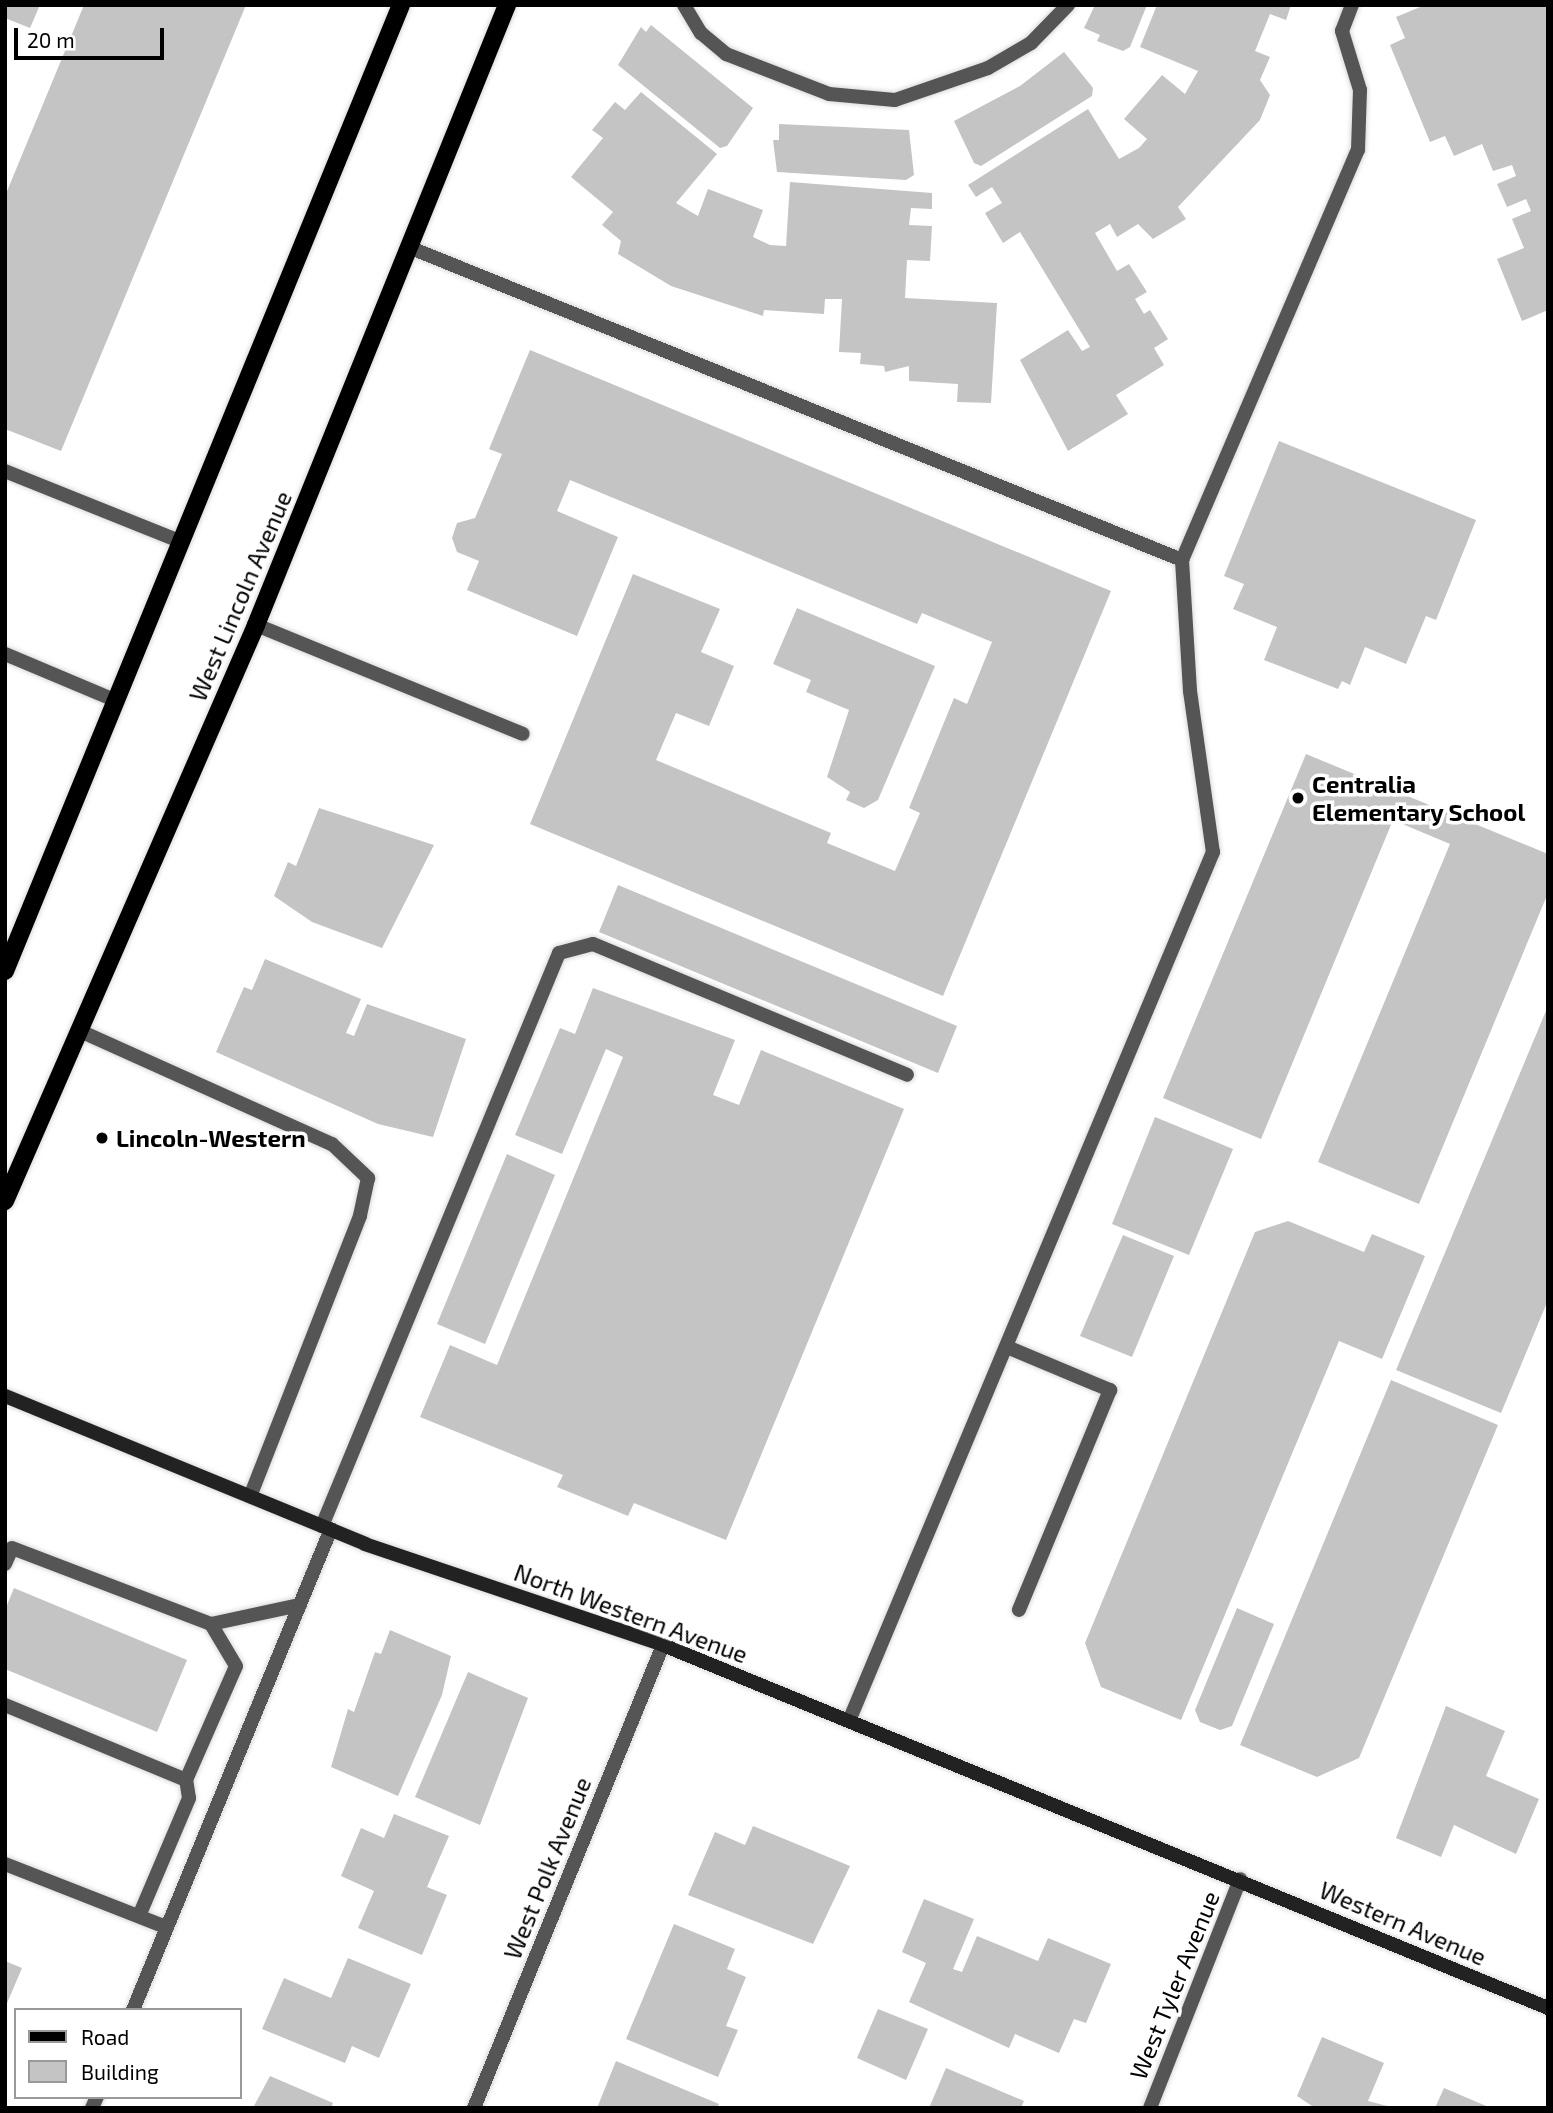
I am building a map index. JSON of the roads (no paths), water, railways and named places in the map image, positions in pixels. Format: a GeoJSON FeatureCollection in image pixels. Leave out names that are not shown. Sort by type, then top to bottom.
{"type":"FeatureCollection","features":[{"type":"Feature","properties":{"kind":"main road"},"geometry":{"type":"LineString","coordinates":[[5,971],[401,5]]}},
{"type":"Feature","properties":{"kind":"main road","name":"West Lincoln Avenue"},"geometry":{"type":"LineString","coordinates":[[5,1201],[256,625],[411,248],[507,5]]}},
{"type":"Feature","properties":{"kind":"main road","name":"North Western Avenue"},"geometry":{"type":"LineString","coordinates":[[5,1396],[326,1528],[663,1645],[1240,1879]]}},
{"type":"Feature","properties":{"kind":"main road","name":"Western Avenue"},"geometry":{"type":"LineString","coordinates":[[1240,1879],[1548,2008]]}},
{"type":"Feature","properties":{"kind":"street"},"geometry":{"type":"LineString","coordinates":[[684,5],[701,33],[737,59],[829,93],[895,100],[988,68],[1031,43],[1068,5]]}},
{"type":"Feature","properties":{"kind":"street"},"geometry":{"type":"LineString","coordinates":[[849,1721],[1213,852],[1190,691],[1182,560],[1358,150],[1360,90],[1342,31],[1352,5]]}},
{"type":"Feature","properties":{"kind":"street"},"geometry":{"type":"LineString","coordinates":[[411,248],[1182,560]]}},
{"type":"Feature","properties":{"kind":"street"},"geometry":{"type":"LineString","coordinates":[[5,471],[182,542]]}},
{"type":"Feature","properties":{"kind":"street"},"geometry":{"type":"LineString","coordinates":[[256,625],[523,734]]}},
{"type":"Feature","properties":{"kind":"street"},"geometry":{"type":"LineString","coordinates":[[5,654],[117,702]]}},
{"type":"Feature","properties":{"kind":"street"},"geometry":{"type":"LineString","coordinates":[[133,2008],[300,1605],[326,1528],[559,953],[593,944],[907,1075]]}},
{"type":"Feature","properties":{"kind":"street"},"geometry":{"type":"LineString","coordinates":[[80,1031],[332,1144],[368,1178],[360,1216],[250,1496]]}},
{"type":"Feature","properties":{"kind":"street"},"geometry":{"type":"LineString","coordinates":[[1007,1347],[1110,1390],[1019,1610]]}},
{"type":"Feature","properties":{"kind":"street"},"geometry":{"type":"LineString","coordinates":[[5,1564],[12,1548],[211,1624],[300,1605]]}},
{"type":"Feature","properties":{"kind":"street"},"geometry":{"type":"LineString","coordinates":[[139,1916],[189,1798],[187,1780],[236,1666],[211,1624]]}},
{"type":"Feature","properties":{"kind":"street","name":"West Polk Avenue"},"geometry":{"type":"LineString","coordinates":[[474,2108],[663,1645]]}},
{"type":"Feature","properties":{"kind":"street"},"geometry":{"type":"LineString","coordinates":[[5,1705],[187,1780]]}},
{"type":"Feature","properties":{"kind":"street"},"geometry":{"type":"LineString","coordinates":[[5,1864],[166,1927]]}},
{"type":"Feature","properties":{"kind":"street","name":"West Tyler Avenue"},"geometry":{"type":"LineString","coordinates":[[1150,2108],[1240,1879]]}},
{"type":"Feature","properties":{"kind":"place","name":"Centralia Elementary School"},"geometry":{"type":"Point","coordinates":[1298,798]}},
{"type":"Feature","properties":{"kind":"place","name":"Lincoln-Western"},"geometry":{"type":"Point","coordinates":[102,1138]}}]}
